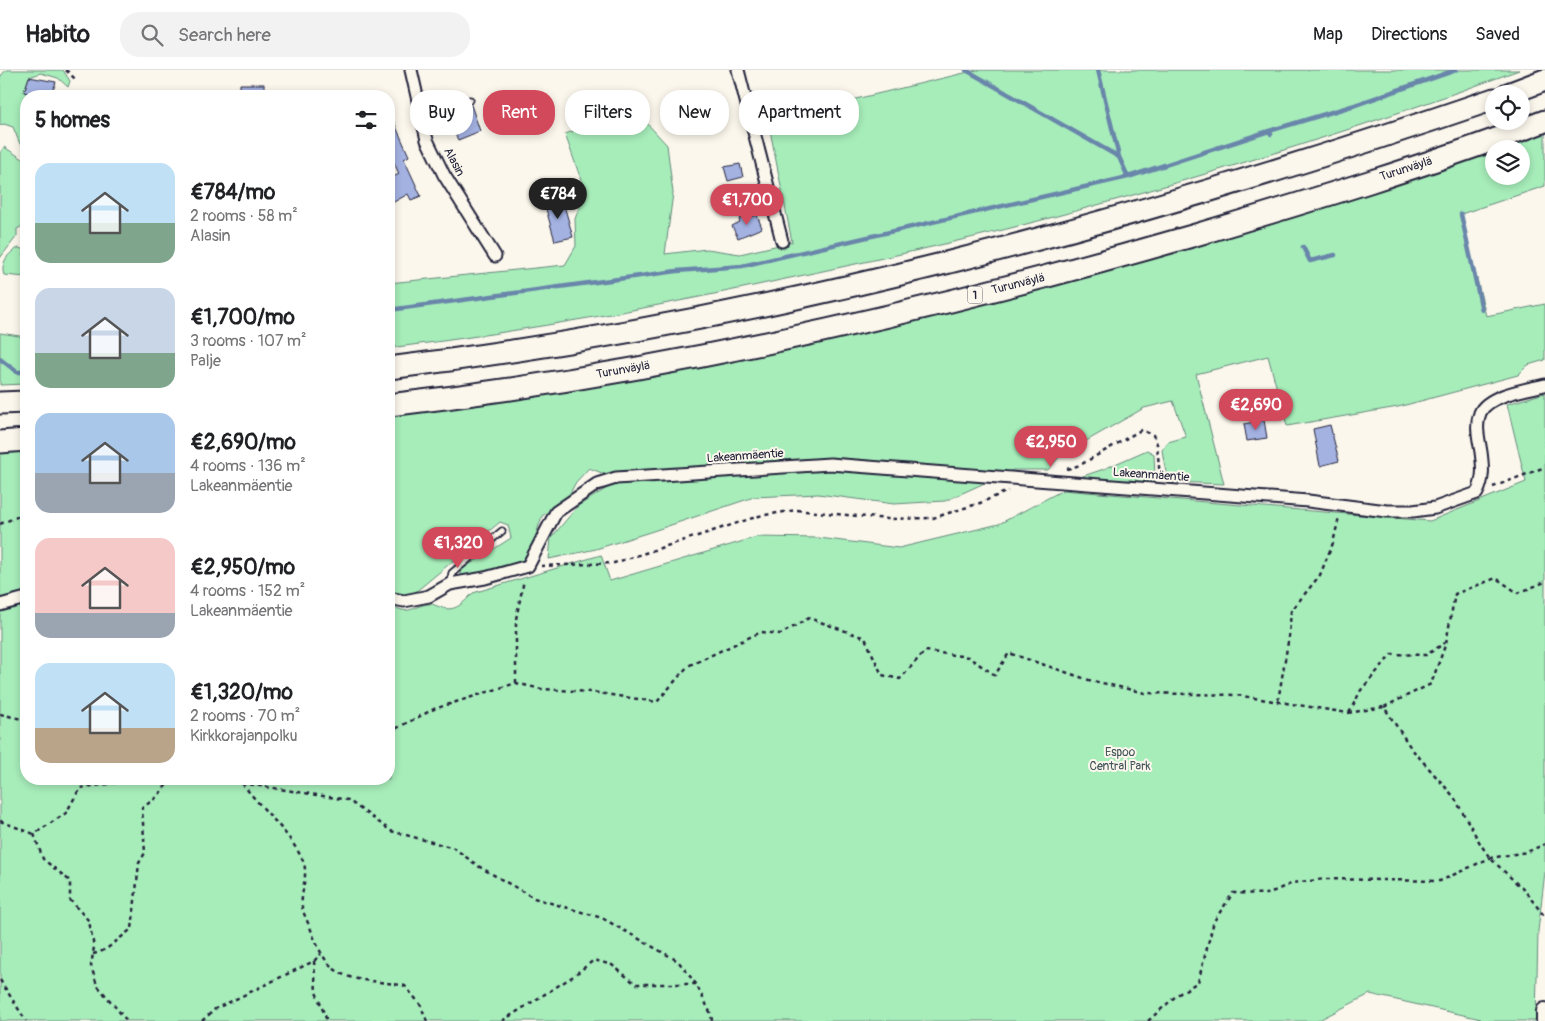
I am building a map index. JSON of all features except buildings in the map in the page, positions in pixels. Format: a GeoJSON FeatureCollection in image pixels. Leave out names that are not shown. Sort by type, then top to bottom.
{"type":"FeatureCollection","features":[{"type":"Feature","properties":{"kind":"highway"},"geometry":{"type":"LineString","coordinates":[[1530,86],[1545,80]]}},
{"type":"Feature","properties":{"kind":"highway"},"geometry":{"type":"LineString","coordinates":[[395,367],[616,334],[718,314],[950,262],[1198,195],[1299,164],[1485,102]]}},
{"type":"Feature","properties":{"kind":"highway","name":"Turunväylä"},"geometry":{"type":"LineString","coordinates":[[395,404],[622,371],[830,328],[960,298],[1080,268],[1310,201],[1545,121]]}},
{"type":"Feature","properties":{"kind":"highway"},"geometry":{"type":"LineString","coordinates":[[0,403],[20,402]]}},
{"type":"Feature","properties":{"kind":"highway"},"geometry":{"type":"LineString","coordinates":[[0,442],[20,440]]}},
{"type":"Feature","properties":{"kind":"main road"},"geometry":{"type":"LineString","coordinates":[[1545,1011],[1545,1021]]}},
{"type":"Feature","properties":{"kind":"street","name":"Alasin"},"geometry":{"type":"LineString","coordinates":[[411,70],[415,90]]}},
{"type":"Feature","properties":{"kind":"street"},"geometry":{"type":"LineString","coordinates":[[738,70],[782,242]]}},
{"type":"Feature","properties":{"kind":"street","name":"Alasin"},"geometry":{"type":"LineString","coordinates":[[426,135],[444,176],[495,256]]}},
{"type":"Feature","properties":{"kind":"street"},"geometry":{"type":"LineString","coordinates":[[1477,493],[1483,482],[1477,426],[1480,412],[1488,404],[1512,392],[1545,385]]}},
{"type":"Feature","properties":{"kind":"street","name":"Lakeanmäentie"},"geometry":{"type":"LineString","coordinates":[[528,566],[556,512],[597,484],[616,478],[830,464],[1160,489],[1413,511],[1435,508],[1477,493]]}},
{"type":"Feature","properties":{"kind":"street"},"geometry":{"type":"LineString","coordinates":[[395,599],[404,601],[429,596],[450,584],[485,578],[528,566]]}},
{"type":"Feature","properties":{"kind":"street"},"geometry":{"type":"LineString","coordinates":[[0,605],[20,600]]}},
{"type":"Feature","properties":{"kind":"lane"},"geometry":{"type":"LineString","coordinates":[[450,584],[452,573],[502,530]]}},
{"type":"Feature","properties":{"kind":"path"},"geometry":{"type":"LineString","coordinates":[[66,70],[75,79]]}},
{"type":"Feature","properties":{"kind":"path"},"geometry":{"type":"LineString","coordinates":[[1064,470],[1080,465],[1141,430],[1153,435],[1157,444],[1160,489]]}},
{"type":"Feature","properties":{"kind":"path"},"geometry":{"type":"LineString","coordinates":[[1477,493],[1545,467]]}},
{"type":"Feature","properties":{"kind":"path"},"geometry":{"type":"LineString","coordinates":[[516,682],[516,619],[528,566],[614,563],[759,516],[796,510],[887,519],[933,518],[980,503],[1031,480]]}},
{"type":"Feature","properties":{"kind":"path"},"geometry":{"type":"LineString","coordinates":[[1278,702],[1289,636],[1291,611],[1320,575],[1333,543],[1342,506]]}},
{"type":"Feature","properties":{"kind":"path"},"geometry":{"type":"LineString","coordinates":[[0,524],[20,516]]}},
{"type":"Feature","properties":{"kind":"path"},"geometry":{"type":"LineString","coordinates":[[395,729],[434,709],[516,682],[541,689],[592,692],[658,702],[688,666],[760,632],[782,634],[808,618],[865,638],[882,674],[900,679],[926,651],[968,657],[995,675],[1009,653],[1089,680],[1145,693],[1236,695],[1348,713],[1384,707],[1431,684],[1446,643],[1455,594],[1496,578],[1518,593],[1545,582]]}},
{"type":"Feature","properties":{"kind":"path"},"geometry":{"type":"LineString","coordinates":[[1348,713],[1361,690],[1392,654],[1426,655],[1446,643]]}},
{"type":"Feature","properties":{"kind":"path"},"geometry":{"type":"LineString","coordinates":[[1384,707],[1410,748],[1454,797],[1490,858],[1525,891],[1545,918]]}},
{"type":"Feature","properties":{"kind":"path"},"geometry":{"type":"LineString","coordinates":[[0,714],[20,719]]}},
{"type":"Feature","properties":{"kind":"path"},"geometry":{"type":"LineString","coordinates":[[34,834],[66,814],[80,788],[101,785]]}},
{"type":"Feature","properties":{"kind":"path"},"geometry":{"type":"LineString","coordinates":[[93,954],[105,952],[118,938],[132,929],[139,862],[145,853],[142,808],[157,797],[166,785]]}},
{"type":"Feature","properties":{"kind":"path"},"geometry":{"type":"LineString","coordinates":[[243,785],[258,805],[287,835],[304,863],[302,906],[321,954],[332,969],[349,978],[405,986],[420,1004],[427,1021]]}},
{"type":"Feature","properties":{"kind":"path"},"geometry":{"type":"LineString","coordinates":[[254,785],[348,800],[391,831],[454,848],[478,866],[534,898],[602,918],[678,961],[696,984],[711,1014],[712,1021]]}},
{"type":"Feature","properties":{"kind":"path"},"geometry":{"type":"LineString","coordinates":[[0,821],[34,834],[43,859],[70,881],[70,900],[89,921],[93,954],[91,966],[98,985],[127,1021]]}},
{"type":"Feature","properties":{"kind":"path"},"geometry":{"type":"LineString","coordinates":[[1148,1021],[1177,995],[1198,982],[1214,921],[1233,893],[1267,894],[1293,883],[1325,879],[1440,881],[1490,858],[1528,852],[1545,844]]}},
{"type":"Feature","properties":{"kind":"path"},"geometry":{"type":"LineString","coordinates":[[202,1021],[215,1008],[314,961],[321,954]]}},
{"type":"Feature","properties":{"kind":"path"},"geometry":{"type":"LineString","coordinates":[[502,1021],[572,977],[594,960],[612,964],[636,984],[696,984]]}},
{"type":"Feature","properties":{"kind":"path"},"geometry":{"type":"LineString","coordinates":[[314,961],[316,992],[326,1021]]}},
{"type":"Feature","properties":{"kind":"path"},"geometry":{"type":"LineString","coordinates":[[0,980],[26,1021]]}},
{"type":"Feature","properties":{"kind":"green space"},"geometry":{"type":"Polygon","coordinates":[[[6,70],[63,70],[70,81],[68,87],[58,78],[41,73],[29,77],[25,90],[20,90],[20,144],[13,127],[4,124],[0,125],[0,77],[6,70]]]}},
{"type":"Feature","properties":{"kind":"green space"},"geometry":{"type":"Polygon","coordinates":[[[977,70],[1519,70],[1353,128],[1241,163],[1006,229],[871,261],[649,307],[494,334],[395,347],[395,282],[565,265],[576,246],[575,219],[585,191],[565,135],[650,135],[650,127],[667,145],[673,193],[665,254],[707,249],[740,254],[792,242],[771,135],[859,135],[859,98],[977,70]]]}},
{"type":"Feature","properties":{"kind":"green space"},"geometry":{"type":"Polygon","coordinates":[[[1545,131],[1545,186],[1461,214],[1486,316],[1545,304],[1545,360],[1528,365],[1518,375],[1398,407],[1287,426],[1268,356],[1196,374],[1224,484],[1172,482],[1166,473],[1162,450],[1168,442],[1186,437],[1173,401],[1144,408],[1060,456],[1048,470],[1013,470],[945,501],[894,504],[818,494],[754,497],[596,549],[549,559],[551,538],[578,506],[620,480],[589,468],[576,482],[568,497],[542,516],[532,547],[519,565],[488,575],[459,577],[461,570],[511,538],[508,525],[500,522],[413,594],[395,594],[395,415],[632,378],[779,350],[925,318],[1071,282],[1215,241],[1485,151],[1485,185],[1530,185],[1530,140],[1519,140],[1545,131]]]}},
{"type":"Feature","properties":{"kind":"green space"},"geometry":{"type":"Polygon","coordinates":[[[4,147],[20,157],[20,227],[17,229],[17,236],[0,258],[0,153],[4,147]]]}},
{"type":"Feature","properties":{"kind":"green space"},"geometry":{"type":"Polygon","coordinates":[[[20,248],[20,276],[4,275],[4,263],[11,252],[20,248]]]}},
{"type":"Feature","properties":{"kind":"green space"},"geometry":{"type":"Polygon","coordinates":[[[0,333],[20,336],[20,384],[0,385],[0,333]]]}},
{"type":"Feature","properties":{"kind":"green space","name":"Espoo Central Park"},"geometry":{"type":"Polygon","coordinates":[[[1545,393],[1545,872],[1538,931],[1536,1021],[1481,1021],[1481,1019],[1370,994],[1317,1021],[0,1021],[0,610],[20,605],[20,785],[395,785],[395,606],[401,610],[409,610],[430,604],[450,609],[458,606],[473,593],[601,555],[610,581],[757,537],[819,538],[899,548],[999,524],[1063,490],[1430,521],[1526,482],[1507,404],[1545,393]]]}},
{"type":"Feature","properties":{"kind":"green space"},"geometry":{"type":"Polygon","coordinates":[[[20,450],[20,594],[0,599],[0,452],[20,450]]]}},
{"type":"Feature","properties":{"kind":"green space"},"geometry":{"type":"Polygon","coordinates":[[[1147,450],[1154,454],[1155,478],[1151,483],[1081,481],[1077,478],[1104,469],[1147,450]]]}},
{"type":"Feature","properties":{"kind":"waterway"},"geometry":{"type":"LineString","coordinates":[[966,70],[1119,157]]}},
{"type":"Feature","properties":{"kind":"waterway"},"geometry":{"type":"LineString","coordinates":[[1098,70],[1119,157],[1128,177],[1269,131],[1271,134]]}},
{"type":"Feature","properties":{"kind":"waterway"},"geometry":{"type":"LineString","coordinates":[[1269,131],[1355,105],[1456,70]]}},
{"type":"Feature","properties":{"kind":"waterway"},"geometry":{"type":"LineString","coordinates":[[395,309],[677,271],[742,266],[1128,177]]}},
{"type":"Feature","properties":{"kind":"waterway"},"geometry":{"type":"LineString","coordinates":[[1461,214],[1482,310]]}},
{"type":"Feature","properties":{"kind":"waterway"},"geometry":{"type":"LineString","coordinates":[[1303,247],[1310,261],[1335,255]]}},
{"type":"Feature","properties":{"kind":"waterway"},"geometry":{"type":"LineString","coordinates":[[0,359],[17,372],[20,372]]}}]}
